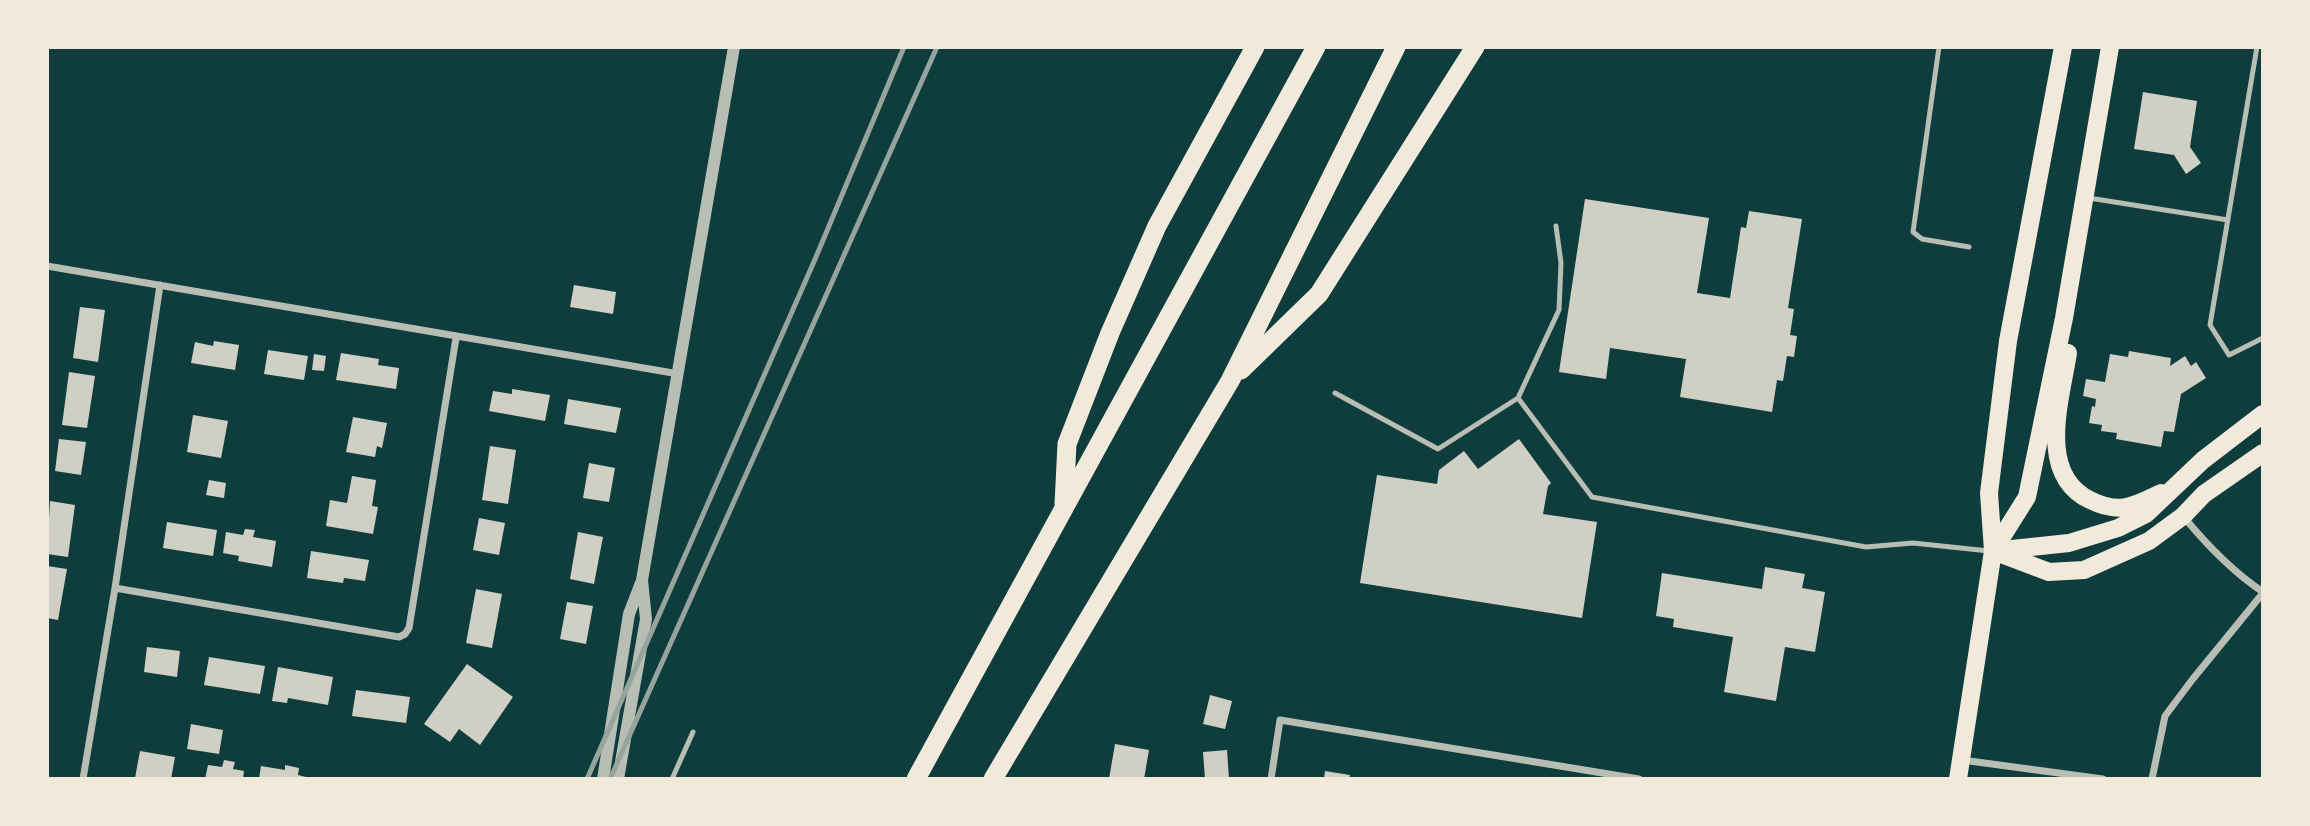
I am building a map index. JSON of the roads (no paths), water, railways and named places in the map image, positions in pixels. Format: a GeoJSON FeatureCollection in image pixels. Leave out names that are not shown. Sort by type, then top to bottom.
{"type":"FeatureCollection","features":[{"type":"Feature","properties":{"kind":"highway"},"geometry":{"type":"LineString","coordinates":[[1063,510],[1068,444],[1110,333],[1157,226],[1255,47]]}},
{"type":"Feature","properties":{"kind":"highway"},"geometry":{"type":"LineString","coordinates":[[916,779],[1316,47]]}},
{"type":"Feature","properties":{"kind":"highway"},"geometry":{"type":"LineString","coordinates":[[993,779],[1230,381],[1396,47]]}},
{"type":"Feature","properties":{"kind":"highway"},"geometry":{"type":"LineString","coordinates":[[1230,381],[1319,294],[1475,47]]}},
{"type":"Feature","properties":{"kind":"main road"},"geometry":{"type":"LineString","coordinates":[[1958,779],[1993,551],[1989,493],[2008,341],[2063,47]]}},
{"type":"Feature","properties":{"kind":"main road"},"geometry":{"type":"LineString","coordinates":[[1993,551],[2027,497],[2064,318],[2110,47]]}},
{"type":"Feature","properties":{"kind":"main road"},"geometry":{"type":"LineString","coordinates":[[2064,318],[2068,353],[2056,448],[2060,468],[2068,482],[2078,494],[2114,510],[2133,506],[2172,487]]}},
{"type":"Feature","properties":{"kind":"main road"},"geometry":{"type":"LineString","coordinates":[[1993,551],[2069,543],[2118,528],[2146,514],[2172,487],[2263,414]]}},
{"type":"Feature","properties":{"kind":"main road"},"geometry":{"type":"LineString","coordinates":[[1993,551],[2049,572],[2084,570],[2149,541],[2183,516],[2204,494],[2263,453]]}},
{"type":"Feature","properties":{"kind":"street"},"geometry":{"type":"LineString","coordinates":[[603,779],[629,614],[642,581],[680,374],[734,47]]}},
{"type":"Feature","properties":{"kind":"street"},"geometry":{"type":"LineString","coordinates":[[47,266],[456,338],[680,374]]}},
{"type":"Feature","properties":{"kind":"street"},"geometry":{"type":"LineString","coordinates":[[83,779],[115,589],[160,285]]}},
{"type":"Feature","properties":{"kind":"street"},"geometry":{"type":"LineString","coordinates":[[115,589],[398,637],[405,634],[409,628],[456,338]]}},
{"type":"Feature","properties":{"kind":"street"},"geometry":{"type":"LineString","coordinates":[[2152,779],[2165,716],[2263,593],[2196,532],[2183,516]]}},
{"type":"Feature","properties":{"kind":"street"},"geometry":{"type":"LineString","coordinates":[[618,779],[646,619],[642,581]]}},
{"type":"Feature","properties":{"kind":"street"},"geometry":{"type":"LineString","coordinates":[[1270,779],[1280,720],[1639,779]]}},
{"type":"Feature","properties":{"kind":"street"},"geometry":{"type":"LineString","coordinates":[[1962,760],[2103,779]]}},
{"type":"Feature","properties":{"kind":"lane"},"geometry":{"type":"LineString","coordinates":[[1939,47],[1913,232],[1922,239],[1969,247]]}},
{"type":"Feature","properties":{"kind":"lane"},"geometry":{"type":"LineString","coordinates":[[2257,47],[2210,325],[2229,355],[2263,338]]}},
{"type":"Feature","properties":{"kind":"lane"},"geometry":{"type":"LineString","coordinates":[[2085,197],[2228,220]]}},
{"type":"Feature","properties":{"kind":"lane"},"geometry":{"type":"LineString","coordinates":[[1335,393],[1438,449],[1518,398],[1559,310],[1561,263],[1556,226]]}},
{"type":"Feature","properties":{"kind":"lane"},"geometry":{"type":"LineString","coordinates":[[1518,398],[1592,496],[1866,547],[1913,542],[1993,551]]}},
{"type":"Feature","properties":{"kind":"lane"},"geometry":{"type":"LineString","coordinates":[[671,779],[694,732]]}},
{"type":"Feature","properties":{"kind":"railway"},"geometry":{"type":"LineString","coordinates":[[587,779],[816,257],[904,47]]}},
{"type":"Feature","properties":{"kind":"railway"},"geometry":{"type":"LineString","coordinates":[[610,779],[937,47]]}}]}
